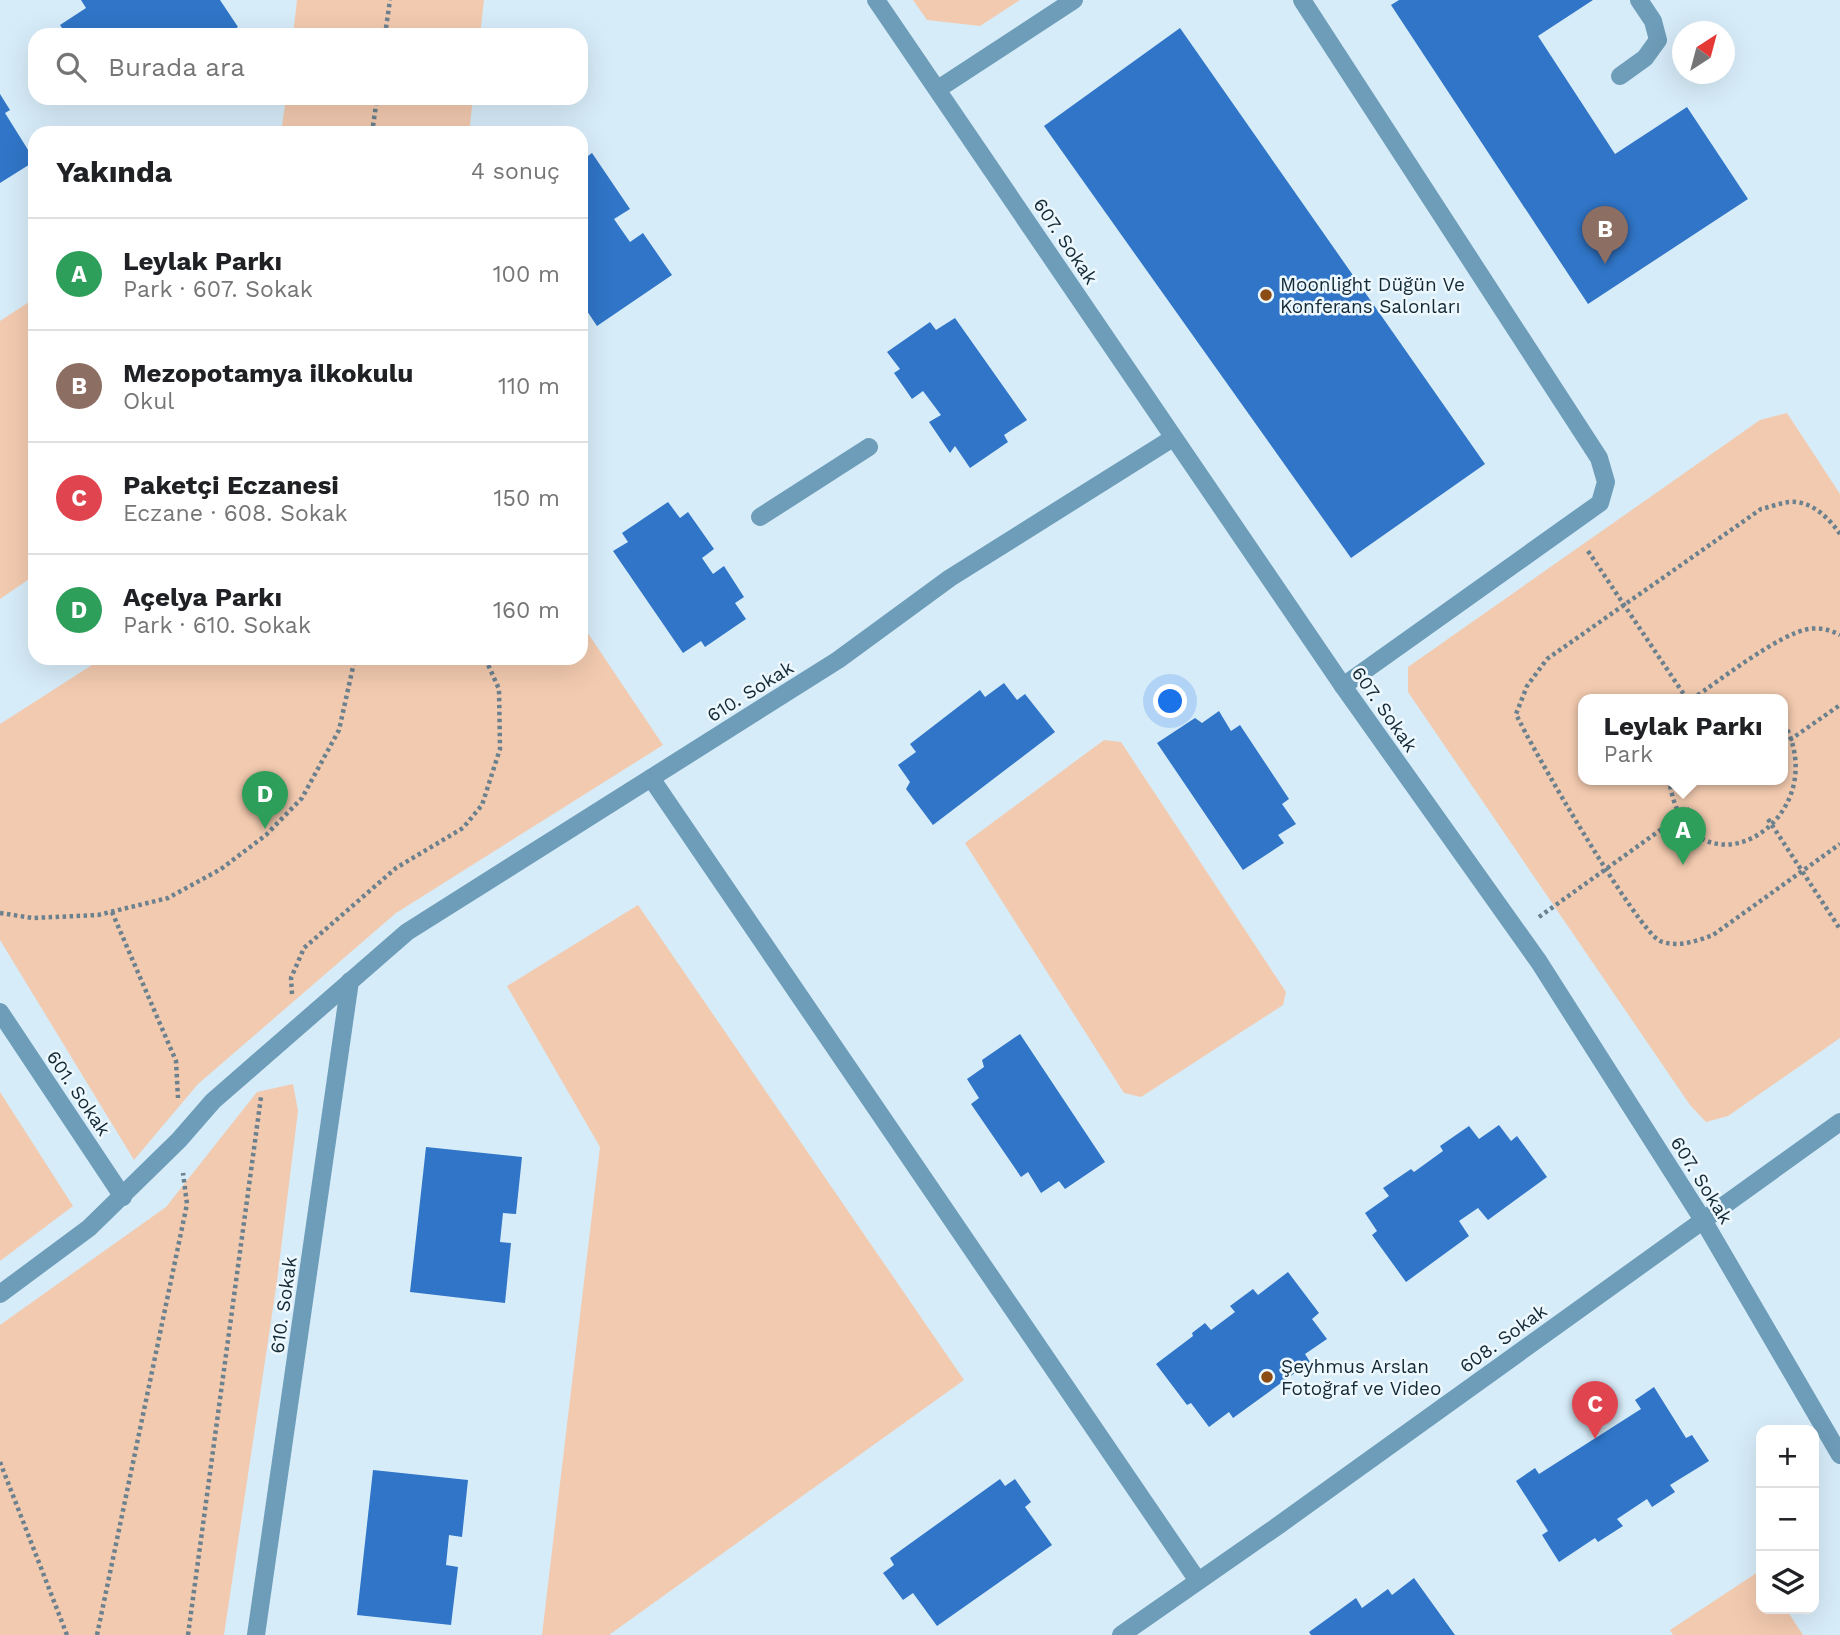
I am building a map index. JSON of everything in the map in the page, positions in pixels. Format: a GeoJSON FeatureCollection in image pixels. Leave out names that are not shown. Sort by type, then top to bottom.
{"type":"FeatureCollection","features":[{"type":"Feature","properties":{"kind":"street","name":"607. Sokak"},"geometry":{"type":"LineString","coordinates":[[876,0],[1343,686],[1519,932],[1703,1220],[1840,1455]]}},
{"type":"Feature","properties":{"kind":"street"},"geometry":{"type":"LineString","coordinates":[[938,89],[1074,0]]}},
{"type":"Feature","properties":{"kind":"street"},"geometry":{"type":"LineString","coordinates":[[1302,0],[1599,458],[1606,482],[1600,503],[1343,686]]}},
{"type":"Feature","properties":{"kind":"street"},"geometry":{"type":"LineString","coordinates":[[1620,76],[1645,58],[1658,40],[1653,21],[1639,0]]}},
{"type":"Feature","properties":{"kind":"street","name":"610. Sokak"},"geometry":{"type":"LineString","coordinates":[[0,1294],[89,1228],[179,1140],[213,1101],[407,932],[838,660],[950,578],[1173,438]]}},
{"type":"Feature","properties":{"kind":"street"},"geometry":{"type":"LineString","coordinates":[[760,517],[869,447]]}},
{"type":"Feature","properties":{"kind":"street"},"geometry":{"type":"LineString","coordinates":[[651,778],[1198,1581]]}},
{"type":"Feature","properties":{"kind":"street","name":"610. Sokak"},"geometry":{"type":"LineString","coordinates":[[256,1635],[351,981]]}},
{"type":"Feature","properties":{"kind":"street","name":"601. Sokak"},"geometry":{"type":"LineString","coordinates":[[0,1012],[123,1197]]}},
{"type":"Feature","properties":{"kind":"street","name":"608. Sokak"},"geometry":{"type":"LineString","coordinates":[[1121,1635],[1840,1122]]}},
{"type":"Feature","properties":{"kind":"path"},"geometry":{"type":"LineString","coordinates":[[386,28],[390,0]]}},
{"type":"Feature","properties":{"kind":"path"},"geometry":{"type":"LineString","coordinates":[[373,126],[376,105]]}},
{"type":"Feature","properties":{"kind":"path"},"geometry":{"type":"LineString","coordinates":[[1840,534],[1824,513],[1800,503],[1790,502],[1761,509],[1547,659],[1527,686],[1516,714],[1529,743],[1606,868],[1644,926],[1660,940],[1689,944],[1713,935],[1840,844]]}},
{"type":"Feature","properties":{"kind":"path"},"geometry":{"type":"LineString","coordinates":[[1588,551],[1687,694]]}},
{"type":"Feature","properties":{"kind":"path"},"geometry":{"type":"LineString","coordinates":[[1698,694],[1775,643],[1808,629],[1830,630],[1840,635]]}},
{"type":"Feature","properties":{"kind":"path"},"geometry":{"type":"LineString","coordinates":[[0,913],[33,918],[98,915],[169,898],[221,869],[267,835],[302,799],[338,730],[353,665]]}},
{"type":"Feature","properties":{"kind":"path"},"geometry":{"type":"LineString","coordinates":[[294,1030],[291,978],[304,948],[396,869],[463,828],[482,805],[500,749],[499,689],[488,665]]}},
{"type":"Feature","properties":{"kind":"path"},"geometry":{"type":"LineString","coordinates":[[1788,741],[1840,705]]}},
{"type":"Feature","properties":{"kind":"path"},"geometry":{"type":"LineString","coordinates":[[1788,727],[1801,746]]}},
{"type":"Feature","properties":{"kind":"path"},"geometry":{"type":"LineString","coordinates":[[1670,785],[1671,796],[1681,816],[1696,831],[1715,841],[1737,846],[1758,843]]}},
{"type":"Feature","properties":{"kind":"path"},"geometry":{"type":"LineString","coordinates":[[1519,932],[1691,808]]}},
{"type":"Feature","properties":{"kind":"path"},"geometry":{"type":"LineString","coordinates":[[1768,819],[1840,929]]}},
{"type":"Feature","properties":{"kind":"path"},"geometry":{"type":"LineString","coordinates":[[1768,839],[1786,827]]}},
{"type":"Feature","properties":{"kind":"path"},"geometry":{"type":"LineString","coordinates":[[97,1635],[187,1204],[179,1140],[176,1061],[111,912]]}},
{"type":"Feature","properties":{"kind":"path"},"geometry":{"type":"LineString","coordinates":[[188,1635],[266,1054]]}},
{"type":"Feature","properties":{"kind":"path"},"geometry":{"type":"LineString","coordinates":[[0,1462],[67,1635]]}},
{"type":"Feature","properties":{"kind":"shaded area"},"geometry":{"type":"Polygon","coordinates":[[[297,0],[484,0],[481,28],[294,28],[297,0]]]}},
{"type":"Feature","properties":{"kind":"shaded area"},"geometry":{"type":"Polygon","coordinates":[[[913,0],[1020,0],[980,26],[927,20],[913,0]]]}},
{"type":"Feature","properties":{"kind":"shaded area"},"geometry":{"type":"Polygon","coordinates":[[[285,105],[472,105],[470,126],[282,126],[285,105]]]}},
{"type":"Feature","properties":{"kind":"shaded area"},"geometry":{"type":"Polygon","coordinates":[[[28,303],[28,580],[0,599],[0,321],[28,303]]]}},
{"type":"Feature","properties":{"kind":"shaded area"},"geometry":{"type":"Polygon","coordinates":[[[1787,413],[1840,494],[1840,1038],[1728,1116],[1706,1122],[1690,1105],[1408,692],[1408,667],[1760,420],[1787,413]]]}},
{"type":"Feature","properties":{"kind":"shaded area"},"geometry":{"type":"Polygon","coordinates":[[[588,633],[663,745],[396,913],[198,1084],[134,1160],[0,940],[0,724],[92,665],[588,665],[588,633]]]}},
{"type":"Feature","properties":{"kind":"shaded area"},"geometry":{"type":"Polygon","coordinates":[[[1104,740],[1121,742],[1286,992],[1283,1005],[1141,1097],[1124,1093],[965,843],[1104,740]]]}},
{"type":"Feature","properties":{"kind":"shaded area"},"geometry":{"type":"Polygon","coordinates":[[[638,905],[964,1380],[609,1635],[542,1635],[600,1147],[507,986],[638,905]]]}},
{"type":"Feature","properties":{"kind":"shaded area"},"geometry":{"type":"Polygon","coordinates":[[[293,1084],[298,1111],[277,1281],[224,1635],[0,1635],[0,1325],[166,1207],[257,1092],[293,1084]]]}},
{"type":"Feature","properties":{"kind":"shaded area"},"geometry":{"type":"Polygon","coordinates":[[[0,1092],[73,1206],[0,1261],[0,1092]]]}},
{"type":"Feature","properties":{"kind":"shaded area"},"geometry":{"type":"Polygon","coordinates":[[[1756,1573],[1756,1614],[1789,1614],[1803,1635],[1673,1635],[1670,1630],[1756,1573]]]}},
{"type":"Feature","properties":{"kind":"building"},"geometry":{"type":"Polygon","coordinates":[[[81,0],[220,0],[238,27],[62,28],[60,25],[86,8],[81,0]]]}},
{"type":"Feature","properties":{"kind":"building"},"geometry":{"type":"Polygon","coordinates":[[[1399,0],[1593,0],[1538,36],[1615,154],[1687,107],[1748,199],[1588,304],[1391,5],[1399,0]]]}},
{"type":"Feature","properties":{"kind":"building","name":"Moonlight Düğün Ve Konferans Salonları"},"geometry":{"type":"Polygon","coordinates":[[[1180,28],[1485,464],[1351,558],[1044,126],[1180,28]]]}},
{"type":"Feature","properties":{"kind":"building"},"geometry":{"type":"Polygon","coordinates":[[[0,94],[10,110],[5,113],[28,150],[28,165],[0,183],[0,94]]]}},
{"type":"Feature","properties":{"kind":"building"},"geometry":{"type":"Polygon","coordinates":[[[592,153],[630,209],[614,219],[630,242],[643,233],[672,275],[597,326],[588,312],[588,156],[592,153]]]}},
{"type":"Feature","properties":{"kind":"building"},"geometry":{"type":"Polygon","coordinates":[[[955,318],[1027,420],[1004,435],[1008,442],[970,468],[955,446],[950,453],[929,422],[941,415],[923,391],[912,399],[894,373],[900,369],[887,352],[930,322],[936,330],[955,318]]]}},
{"type":"Feature","properties":{"kind":"building"},"geometry":{"type":"Polygon","coordinates":[[[668,502],[680,518],[688,512],[714,549],[702,558],[713,574],[724,566],[744,597],[735,603],[746,619],[705,647],[701,641],[683,653],[613,551],[628,542],[622,533],[668,502]]]}},
{"type":"Feature","properties":{"kind":"building"},"geometry":{"type":"Polygon","coordinates":[[[1004,683],[1017,700],[1025,694],[1055,732],[933,825],[906,789],[910,782],[898,765],[916,752],[910,744],[980,690],[985,697],[1004,683]]]}},
{"type":"Feature","properties":{"kind":"building"},"geometry":{"type":"Polygon","coordinates":[[[1219,711],[1231,731],[1240,725],[1289,799],[1282,804],[1296,824],[1278,835],[1284,843],[1243,870],[1157,743],[1195,718],[1202,723],[1219,711]]]}},
{"type":"Feature","properties":{"kind":"building"},"geometry":{"type":"Polygon","coordinates":[[[1020,1034],[1105,1162],[1065,1189],[1059,1181],[1041,1193],[1028,1172],[1021,1177],[971,1104],[979,1098],[967,1079],[984,1067],[982,1060],[1020,1034]]]}},
{"type":"Feature","properties":{"kind":"building"},"geometry":{"type":"Polygon","coordinates":[[[1499,1125],[1511,1141],[1517,1136],[1547,1177],[1488,1220],[1478,1208],[1459,1221],[1469,1236],[1406,1282],[1372,1235],[1377,1231],[1365,1213],[1389,1196],[1383,1188],[1411,1169],[1414,1172],[1443,1151],[1440,1146],[1469,1126],[1479,1139],[1499,1125]]]}},
{"type":"Feature","properties":{"kind":"building"},"geometry":{"type":"Polygon","coordinates":[[[426,1147],[522,1157],[516,1214],[503,1213],[500,1242],[511,1243],[505,1303],[410,1292],[426,1147]]]}},
{"type":"Feature","properties":{"kind":"building"},"geometry":{"type":"Polygon","coordinates":[[[1288,1272],[1319,1313],[1312,1319],[1327,1339],[1305,1354],[1310,1362],[1233,1418],[1229,1412],[1209,1427],[1191,1403],[1187,1405],[1156,1364],[1193,1336],[1192,1333],[1205,1323],[1211,1330],[1235,1312],[1230,1306],[1253,1289],[1258,1295],[1288,1272]]]}},
{"type":"Feature","properties":{"kind":"building"},"geometry":{"type":"Polygon","coordinates":[[[1654,1387],[1686,1438],[1692,1435],[1709,1461],[1670,1485],[1675,1492],[1652,1507],[1647,1499],[1617,1519],[1623,1526],[1598,1542],[1595,1538],[1559,1562],[1542,1535],[1548,1531],[1516,1481],[1535,1468],[1539,1474],[1641,1409],[1635,1400],[1654,1387]]]}},
{"type":"Feature","properties":{"kind":"building"},"geometry":{"type":"Polygon","coordinates":[[[373,1470],[468,1480],[462,1537],[449,1535],[446,1565],[458,1567],[451,1625],[357,1615],[373,1470]]]}},
{"type":"Feature","properties":{"kind":"building"},"geometry":{"type":"Polygon","coordinates":[[[1000,1479],[1005,1486],[1015,1479],[1031,1502],[1025,1507],[1052,1545],[937,1626],[913,1593],[903,1600],[883,1573],[894,1565],[890,1558],[1000,1479]]]}},
{"type":"Feature","properties":{"kind":"building"},"geometry":{"type":"Polygon","coordinates":[[[1414,1578],[1455,1635],[1311,1635],[1309,1632],[1356,1598],[1362,1608],[1388,1589],[1392,1595],[1414,1578]]]}},
{"type":"Feature","properties":{"kind":"place","name":"Mezopotamya ilkokulu"},"geometry":{"type":"Point","coordinates":[1605,264]}},
{"type":"Feature","properties":{"kind":"place","name":"Moonlight Düğün Ve Konferans Salonları"},"geometry":{"type":"Point","coordinates":[1266,295]}},
{"type":"Feature","properties":{"kind":"place","name":"Açelya Parkı"},"geometry":{"type":"Point","coordinates":[265,829]}},
{"type":"Feature","properties":{"kind":"place","name":"Leylak Parkı"},"geometry":{"type":"Point","coordinates":[1683,865]}},
{"type":"Feature","properties":{"kind":"place","name":"Şeyhmus Arslan Fotoğraf ve Video"},"geometry":{"type":"Point","coordinates":[1267,1377]}},
{"type":"Feature","properties":{"kind":"place","name":"Paketçi Eczanesi"},"geometry":{"type":"Point","coordinates":[1595,1439]}}]}
